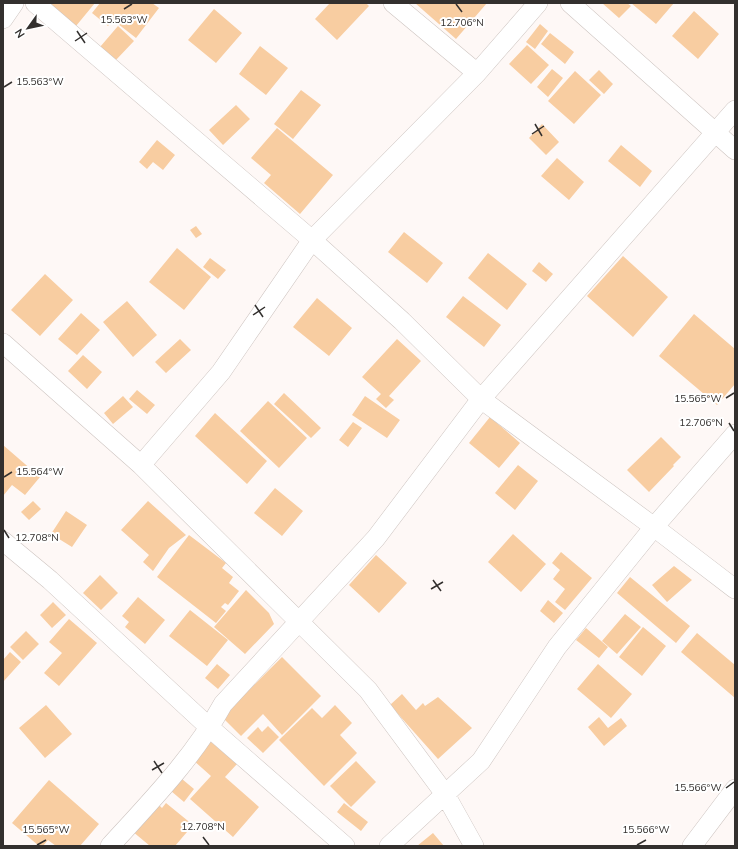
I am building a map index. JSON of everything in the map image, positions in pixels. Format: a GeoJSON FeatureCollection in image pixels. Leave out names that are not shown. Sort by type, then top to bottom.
{"type":"FeatureCollection","features":[{"type":"Feature","properties":{"kind":"street"},"geometry":{"type":"LineString","coordinates":[[3,19],[14,3]]}},
{"type":"Feature","properties":{"kind":"street"},"geometry":{"type":"LineString","coordinates":[[35,3],[312,240],[402,322],[481,399],[735,589]]}},
{"type":"Feature","properties":{"kind":"street"},"geometry":{"type":"LineString","coordinates":[[393,3],[477,73]]}},
{"type":"Feature","properties":{"kind":"street"},"geometry":{"type":"LineString","coordinates":[[141,465],[221,372],[312,240],[477,73],[538,3]]}},
{"type":"Feature","properties":{"kind":"street"},"geometry":{"type":"LineString","coordinates":[[570,3],[715,134],[735,150]]}},
{"type":"Feature","properties":{"kind":"street"},"geometry":{"type":"LineString","coordinates":[[110,846],[162,790],[210,728],[223,704],[376,538],[481,399],[735,110]]}},
{"type":"Feature","properties":{"kind":"street"},"geometry":{"type":"LineString","coordinates":[[3,343],[141,465],[368,690],[445,794],[474,846]]}},
{"type":"Feature","properties":{"kind":"street"},"geometry":{"type":"LineString","coordinates":[[389,846],[481,761],[557,647],[654,527],[735,434]]}},
{"type":"Feature","properties":{"kind":"street"},"geometry":{"type":"LineString","coordinates":[[3,541],[55,586],[210,728],[345,846]]}},
{"type":"Feature","properties":{"kind":"street"},"geometry":{"type":"LineString","coordinates":[[694,845],[735,789]]}},
{"type":"Feature","properties":{"kind":"building"},"geometry":{"type":"Polygon","coordinates":[[[49,3],[95,3],[76,26],[49,3]]]}},
{"type":"Feature","properties":{"kind":"building"},"geometry":{"type":"Polygon","coordinates":[[[100,3],[152,3],[159,8],[136,38],[113,20],[108,26],[92,13],[100,3]]]}},
{"type":"Feature","properties":{"kind":"building"},"geometry":{"type":"Polygon","coordinates":[[[330,3],[366,3],[369,6],[337,40],[315,19],[330,3]]]}},
{"type":"Feature","properties":{"kind":"building"},"geometry":{"type":"Polygon","coordinates":[[[415,3],[487,3],[456,39],[415,3]]]}},
{"type":"Feature","properties":{"kind":"building"},"geometry":{"type":"Polygon","coordinates":[[[602,3],[627,3],[631,6],[619,18],[602,3]]]}},
{"type":"Feature","properties":{"kind":"building"},"geometry":{"type":"Polygon","coordinates":[[[631,3],[674,3],[656,24],[631,3]]]}},
{"type":"Feature","properties":{"kind":"building"},"geometry":{"type":"Polygon","coordinates":[[[214,9],[242,33],[216,63],[188,40],[214,9]]]}},
{"type":"Feature","properties":{"kind":"building"},"geometry":{"type":"Polygon","coordinates":[[[694,11],[719,34],[698,59],[672,36],[694,11]]]}},
{"type":"Feature","properties":{"kind":"building"},"geometry":{"type":"Polygon","coordinates":[[[540,24],[548,31],[535,49],[526,42],[540,24]]]}},
{"type":"Feature","properties":{"kind":"building"},"geometry":{"type":"Polygon","coordinates":[[[118,26],[134,41],[115,61],[100,47],[118,26]]]}},
{"type":"Feature","properties":{"kind":"building"},"geometry":{"type":"Polygon","coordinates":[[[550,33],[574,52],[565,64],[541,44],[550,33]]]}},
{"type":"Feature","properties":{"kind":"building"},"geometry":{"type":"Polygon","coordinates":[[[527,45],[549,65],[531,84],[509,64],[527,45]]]}},
{"type":"Feature","properties":{"kind":"building"},"geometry":{"type":"Polygon","coordinates":[[[260,46],[288,68],[266,95],[239,74],[260,46]]]}},
{"type":"Feature","properties":{"kind":"building"},"geometry":{"type":"Polygon","coordinates":[[[552,69],[563,78],[548,97],[537,87],[552,69]]]}},
{"type":"Feature","properties":{"kind":"building"},"geometry":{"type":"Polygon","coordinates":[[[599,70],[613,84],[604,94],[589,80],[599,70]]]}},
{"type":"Feature","properties":{"kind":"building"},"geometry":{"type":"Polygon","coordinates":[[[575,71],[601,95],[574,124],[548,101],[575,71]]]}},
{"type":"Feature","properties":{"kind":"building"},"geometry":{"type":"Polygon","coordinates":[[[301,90],[321,105],[293,139],[274,124],[301,90]]]}},
{"type":"Feature","properties":{"kind":"building"},"geometry":{"type":"Polygon","coordinates":[[[236,105],[250,119],[223,145],[209,130],[236,105]]]}},
{"type":"Feature","properties":{"kind":"building"},"geometry":{"type":"Polygon","coordinates":[[[542,124],[559,142],[546,155],[529,138],[542,124]]]}},
{"type":"Feature","properties":{"kind":"building"},"geometry":{"type":"Polygon","coordinates":[[[277,128],[333,175],[300,214],[264,183],[271,175],[251,158],[277,128]]]}},
{"type":"Feature","properties":{"kind":"building"},"geometry":{"type":"Polygon","coordinates":[[[157,140],[175,155],[163,170],[153,162],[147,169],[139,162],[157,140]]]}},
{"type":"Feature","properties":{"kind":"building"},"geometry":{"type":"Polygon","coordinates":[[[621,145],[652,171],[640,187],[608,161],[621,145]]]}},
{"type":"Feature","properties":{"kind":"building"},"geometry":{"type":"Polygon","coordinates":[[[557,158],[584,182],[569,200],[541,176],[557,158]]]}},
{"type":"Feature","properties":{"kind":"building"},"geometry":{"type":"Polygon","coordinates":[[[196,226],[202,234],[196,238],[190,230],[196,226]]]}},
{"type":"Feature","properties":{"kind":"building"},"geometry":{"type":"Polygon","coordinates":[[[404,232],[443,263],[427,283],[388,252],[404,232]]]}},
{"type":"Feature","properties":{"kind":"building"},"geometry":{"type":"Polygon","coordinates":[[[177,248],[211,277],[184,310],[149,282],[177,248]]]}},
{"type":"Feature","properties":{"kind":"building"},"geometry":{"type":"Polygon","coordinates":[[[488,253],[527,284],[507,310],[468,278],[488,253]]]}},
{"type":"Feature","properties":{"kind":"building"},"geometry":{"type":"Polygon","coordinates":[[[623,256],[668,297],[633,337],[587,296],[623,256]]]}},
{"type":"Feature","properties":{"kind":"building"},"geometry":{"type":"Polygon","coordinates":[[[210,258],[226,270],[218,279],[203,267],[210,258]]]}},
{"type":"Feature","properties":{"kind":"building"},"geometry":{"type":"Polygon","coordinates":[[[539,262],[553,274],[546,282],[532,271],[539,262]]]}},
{"type":"Feature","properties":{"kind":"building"},"geometry":{"type":"Polygon","coordinates":[[[45,274],[73,300],[40,336],[11,310],[45,274]]]}},
{"type":"Feature","properties":{"kind":"building"},"geometry":{"type":"Polygon","coordinates":[[[463,296],[501,325],[484,347],[446,317],[463,296]]]}},
{"type":"Feature","properties":{"kind":"building"},"geometry":{"type":"Polygon","coordinates":[[[317,298],[352,328],[329,356],[293,327],[317,298]]]}},
{"type":"Feature","properties":{"kind":"building"},"geometry":{"type":"Polygon","coordinates":[[[127,301],[157,335],[133,357],[103,322],[127,301]]]}},
{"type":"Feature","properties":{"kind":"building"},"geometry":{"type":"Polygon","coordinates":[[[81,313],[100,330],[77,355],[58,339],[81,313]]]}},
{"type":"Feature","properties":{"kind":"building"},"geometry":{"type":"Polygon","coordinates":[[[694,314],[735,349],[735,384],[717,405],[659,356],[694,314]]]}},
{"type":"Feature","properties":{"kind":"building"},"geometry":{"type":"Polygon","coordinates":[[[180,339],[191,350],[166,373],[155,362],[180,339]]]}},
{"type":"Feature","properties":{"kind":"building"},"geometry":{"type":"Polygon","coordinates":[[[397,339],[421,361],[389,396],[394,400],[386,408],[376,399],[381,394],[362,377],[397,339]]]}},
{"type":"Feature","properties":{"kind":"building"},"geometry":{"type":"Polygon","coordinates":[[[83,355],[102,372],[87,389],[68,371],[83,355]]]}},
{"type":"Feature","properties":{"kind":"building"},"geometry":{"type":"Polygon","coordinates":[[[137,390],[155,405],[147,414],[129,399],[137,390]]]}},
{"type":"Feature","properties":{"kind":"building"},"geometry":{"type":"Polygon","coordinates":[[[284,393],[321,428],[311,438],[274,404],[284,393]]]}},
{"type":"Feature","properties":{"kind":"building"},"geometry":{"type":"Polygon","coordinates":[[[123,396],[133,407],[113,424],[104,413],[123,396]]]}},
{"type":"Feature","properties":{"kind":"building"},"geometry":{"type":"Polygon","coordinates":[[[365,396],[400,420],[387,438],[352,415],[365,396]]]}},
{"type":"Feature","properties":{"kind":"building"},"geometry":{"type":"Polygon","coordinates":[[[268,401],[307,438],[279,468],[240,431],[268,401]]]}},
{"type":"Feature","properties":{"kind":"building"},"geometry":{"type":"Polygon","coordinates":[[[215,413],[267,461],[247,484],[195,436],[215,413]]]}},
{"type":"Feature","properties":{"kind":"building"},"geometry":{"type":"Polygon","coordinates":[[[490,417],[520,443],[499,468],[469,443],[490,417]]]}},
{"type":"Feature","properties":{"kind":"building"},"geometry":{"type":"Polygon","coordinates":[[[353,422],[362,428],[348,447],[339,440],[353,422]]]}},
{"type":"Feature","properties":{"kind":"building"},"geometry":{"type":"Polygon","coordinates":[[[661,437],[681,457],[649,492],[627,470],[661,437]]]}},
{"type":"Feature","properties":{"kind":"building"},"geometry":{"type":"Polygon","coordinates":[[[3,445],[40,477],[25,495],[12,485],[3,496],[3,445]]]}},
{"type":"Feature","properties":{"kind":"building"},"geometry":{"type":"Polygon","coordinates":[[[518,465],[538,481],[515,510],[495,493],[518,465]]]}},
{"type":"Feature","properties":{"kind":"building"},"geometry":{"type":"Polygon","coordinates":[[[275,488],[303,511],[282,536],[254,513],[275,488]]]}},
{"type":"Feature","properties":{"kind":"building"},"geometry":{"type":"Polygon","coordinates":[[[33,501],[41,509],[29,520],[21,512],[33,501]]]}},
{"type":"Feature","properties":{"kind":"building"},"geometry":{"type":"Polygon","coordinates":[[[148,501],[186,535],[169,548],[153,571],[143,562],[149,555],[121,530],[148,501]]]}},
{"type":"Feature","properties":{"kind":"building"},"geometry":{"type":"Polygon","coordinates":[[[66,511],[87,525],[72,547],[51,534],[66,511]]]}},
{"type":"Feature","properties":{"kind":"building"},"geometry":{"type":"Polygon","coordinates":[[[513,534],[546,564],[521,592],[488,562],[513,534]]]}},
{"type":"Feature","properties":{"kind":"building"},"geometry":{"type":"Polygon","coordinates":[[[189,535],[226,563],[222,568],[233,577],[229,583],[239,591],[228,605],[225,603],[221,607],[226,611],[216,623],[157,577],[189,535]]]}},
{"type":"Feature","properties":{"kind":"building"},"geometry":{"type":"Polygon","coordinates":[[[561,552],[592,578],[565,610],[555,602],[565,589],[553,579],[560,570],[552,563],[561,552]]]}},
{"type":"Feature","properties":{"kind":"building"},"geometry":{"type":"Polygon","coordinates":[[[376,555],[407,583],[379,613],[349,585],[376,555]]]}},
{"type":"Feature","properties":{"kind":"building"},"geometry":{"type":"Polygon","coordinates":[[[674,566],[692,580],[667,602],[652,585],[674,566]]]}},
{"type":"Feature","properties":{"kind":"building"},"geometry":{"type":"Polygon","coordinates":[[[100,575],[118,593],[101,610],[83,593],[100,575]]]}},
{"type":"Feature","properties":{"kind":"building"},"geometry":{"type":"Polygon","coordinates":[[[630,577],[690,626],[676,643],[617,593],[630,577]]]}},
{"type":"Feature","properties":{"kind":"building"},"geometry":{"type":"Polygon","coordinates":[[[246,590],[269,613],[274,624],[245,654],[214,627],[246,590]]]}},
{"type":"Feature","properties":{"kind":"building"},"geometry":{"type":"Polygon","coordinates":[[[138,597],[165,620],[145,644],[125,627],[129,622],[122,616],[138,597]]]}},
{"type":"Feature","properties":{"kind":"building"},"geometry":{"type":"Polygon","coordinates":[[[548,600],[563,613],[554,623],[540,611],[548,600]]]}},
{"type":"Feature","properties":{"kind":"building"},"geometry":{"type":"Polygon","coordinates":[[[53,602],[66,615],[52,628],[40,615],[53,602]]]}},
{"type":"Feature","properties":{"kind":"building"},"geometry":{"type":"Polygon","coordinates":[[[190,610],[228,640],[207,666],[169,636],[190,610]]]}},
{"type":"Feature","properties":{"kind":"building"},"geometry":{"type":"Polygon","coordinates":[[[625,614],[641,627],[617,654],[602,641],[625,614]]]}},
{"type":"Feature","properties":{"kind":"building"},"geometry":{"type":"Polygon","coordinates":[[[69,619],[97,643],[59,686],[44,673],[62,653],[49,642],[69,619]]]}},
{"type":"Feature","properties":{"kind":"building"},"geometry":{"type":"Polygon","coordinates":[[[643,627],[666,646],[642,676],[619,657],[643,627]]]}},
{"type":"Feature","properties":{"kind":"building"},"geometry":{"type":"Polygon","coordinates":[[[586,628],[608,647],[599,658],[576,640],[586,628]]]}},
{"type":"Feature","properties":{"kind":"building"},"geometry":{"type":"Polygon","coordinates":[[[26,631],[39,644],[23,660],[10,647],[26,631]]]}},
{"type":"Feature","properties":{"kind":"building"},"geometry":{"type":"Polygon","coordinates":[[[697,633],[735,665],[735,698],[681,652],[697,633]]]}},
{"type":"Feature","properties":{"kind":"building"},"geometry":{"type":"Polygon","coordinates":[[[10,652],[21,662],[3,682],[3,660],[10,652]]]}},
{"type":"Feature","properties":{"kind":"building"},"geometry":{"type":"Polygon","coordinates":[[[282,657],[321,696],[282,735],[263,714],[241,736],[222,717],[282,657]]]}},
{"type":"Feature","properties":{"kind":"building"},"geometry":{"type":"Polygon","coordinates":[[[217,664],[230,675],[218,689],[205,678],[217,664]]]}},
{"type":"Feature","properties":{"kind":"building"},"geometry":{"type":"Polygon","coordinates":[[[598,664],[632,694],[611,718],[577,689],[598,664]]]}},
{"type":"Feature","properties":{"kind":"building"},"geometry":{"type":"Polygon","coordinates":[[[402,694],[416,710],[423,703],[425,706],[438,697],[472,728],[438,759],[390,705],[402,694]]]}},
{"type":"Feature","properties":{"kind":"building"},"geometry":{"type":"Polygon","coordinates":[[[46,705],[72,734],[45,758],[19,728],[46,705]]]}},
{"type":"Feature","properties":{"kind":"building"},"geometry":{"type":"Polygon","coordinates":[[[335,705],[352,723],[340,735],[357,753],[324,786],[279,740],[312,708],[322,718],[335,705]]]}},
{"type":"Feature","properties":{"kind":"building"},"geometry":{"type":"Polygon","coordinates":[[[599,717],[608,728],[621,718],[627,726],[604,746],[588,727],[599,717]]]}},
{"type":"Feature","properties":{"kind":"building"},"geometry":{"type":"Polygon","coordinates":[[[268,726],[279,737],[263,753],[247,738],[258,727],[262,732],[268,726]]]}},
{"type":"Feature","properties":{"kind":"building"},"geometry":{"type":"Polygon","coordinates":[[[210,741],[237,764],[225,777],[259,807],[233,837],[190,799],[211,776],[193,760],[210,741]]]}},
{"type":"Feature","properties":{"kind":"building"},"geometry":{"type":"Polygon","coordinates":[[[356,761],[376,782],[351,807],[330,786],[356,761]]]}},
{"type":"Feature","properties":{"kind":"building"},"geometry":{"type":"Polygon","coordinates":[[[182,779],[194,789],[184,802],[171,791],[182,779]]]}},
{"type":"Feature","properties":{"kind":"building"},"geometry":{"type":"Polygon","coordinates":[[[49,780],[99,824],[80,846],[56,846],[48,840],[43,846],[39,846],[12,823],[49,780]]]}},
{"type":"Feature","properties":{"kind":"building"},"geometry":{"type":"Polygon","coordinates":[[[156,802],[162,808],[166,803],[193,825],[175,846],[150,846],[132,831],[156,802]]]}},
{"type":"Feature","properties":{"kind":"building"},"geometry":{"type":"Polygon","coordinates":[[[344,803],[368,822],[361,831],[337,812],[344,803]]]}},
{"type":"Feature","properties":{"kind":"building"},"geometry":{"type":"Polygon","coordinates":[[[433,833],[444,846],[417,846],[433,833]]]}}]}
